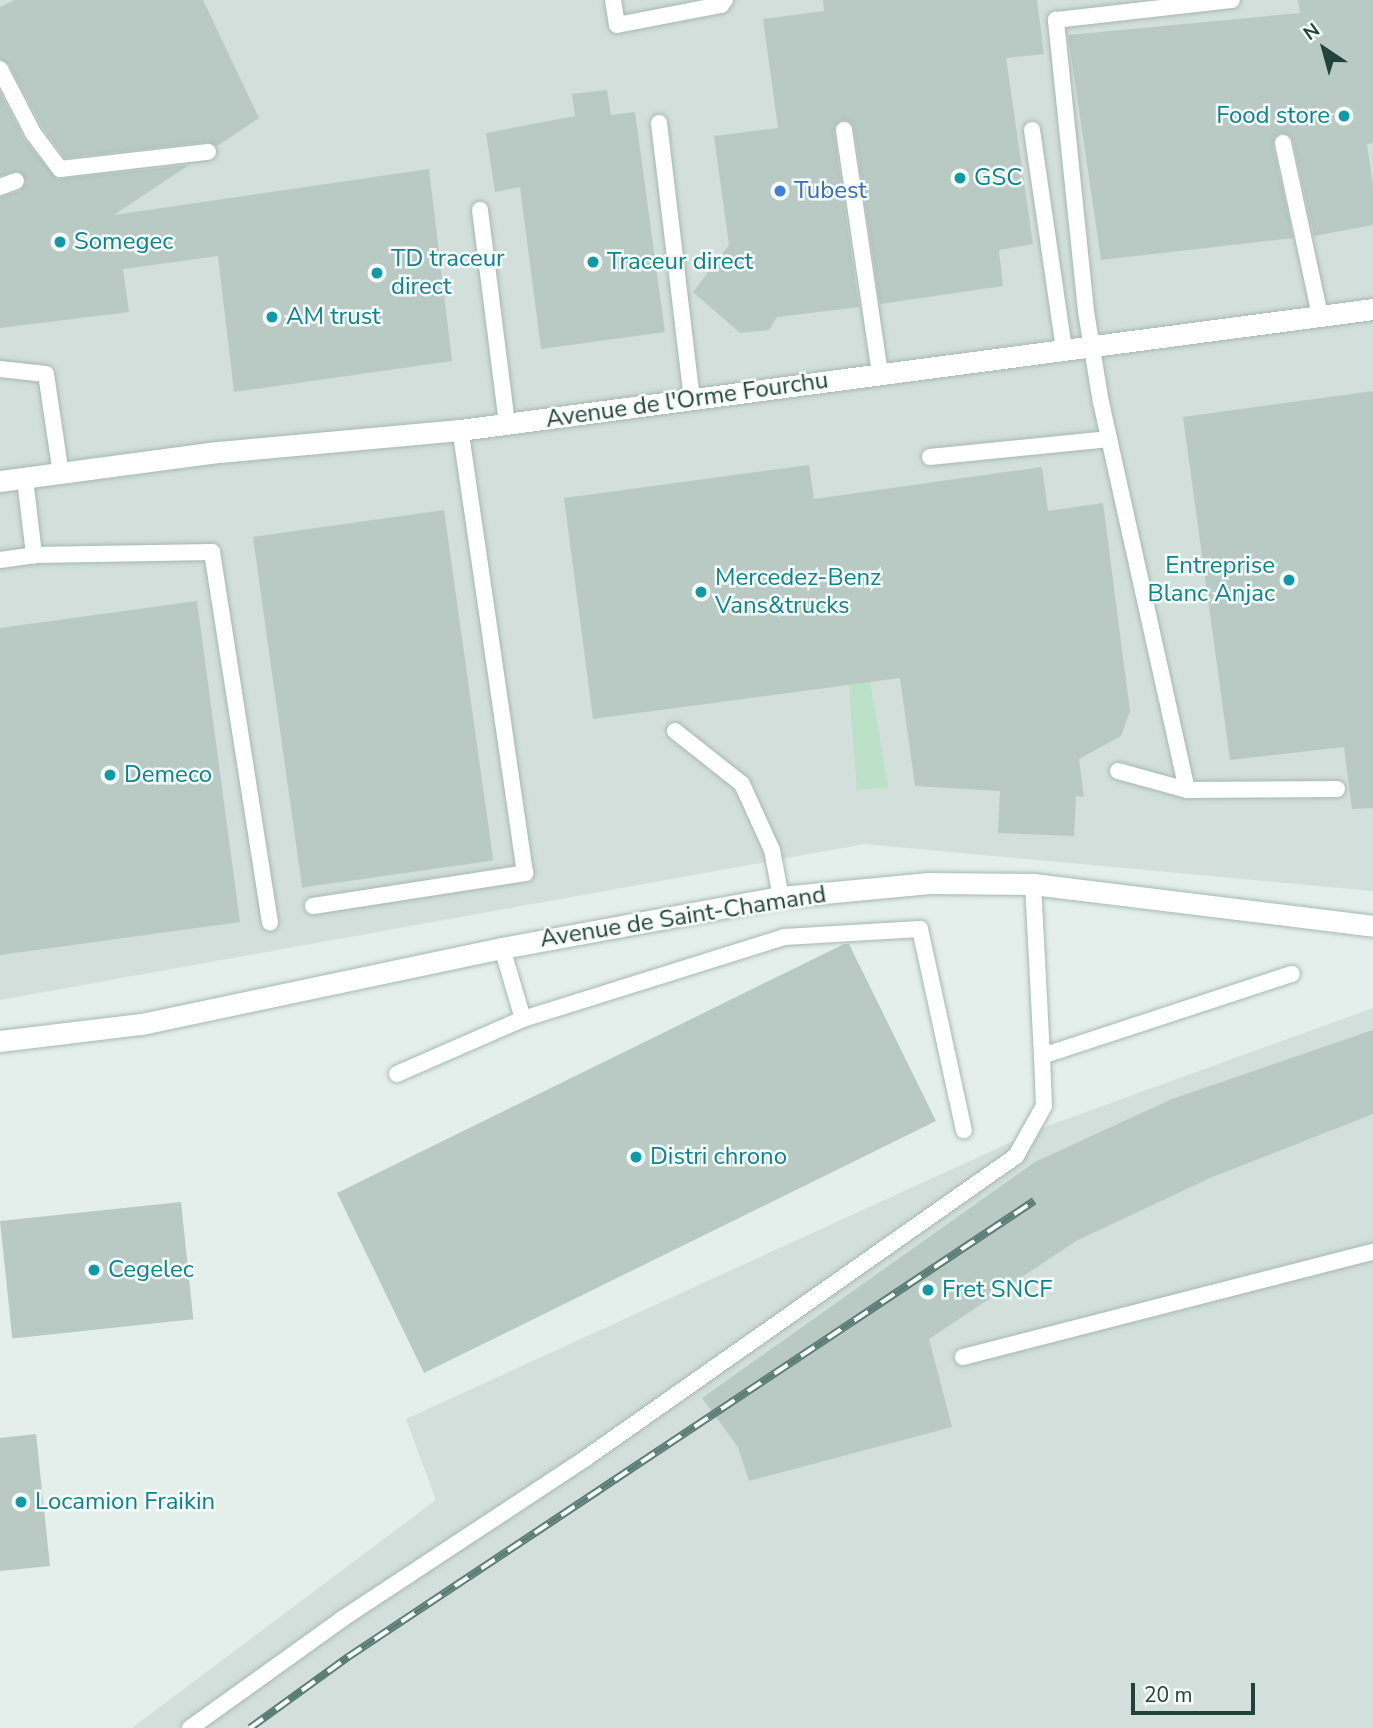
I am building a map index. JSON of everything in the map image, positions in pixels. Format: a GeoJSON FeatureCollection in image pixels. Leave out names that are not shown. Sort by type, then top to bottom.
{"type":"FeatureCollection","features":[{"type":"Feature","properties":{"kind":"street","name":"Avenue de l'Orme Fourchu"},"geometry":{"type":"LineString","coordinates":[[0,481],[219,452],[507,425],[1373,309]]}},
{"type":"Feature","properties":{"kind":"street","name":"Avenue de Saint-Chamand"},"geometry":{"type":"LineString","coordinates":[[0,1041],[141,1024],[502,948],[781,897],[929,883],[1033,884],[1373,926]]}},
{"type":"Feature","properties":{"kind":"lane"},"geometry":{"type":"LineString","coordinates":[[613,0],[617,25],[721,5],[725,0]]}},
{"type":"Feature","properties":{"kind":"lane"},"geometry":{"type":"LineString","coordinates":[[1187,790],[1109,439],[1086,311],[1056,20],[1232,0]]}},
{"type":"Feature","properties":{"kind":"lane"},"geometry":{"type":"LineString","coordinates":[[0,69],[33,133],[60,169],[208,152]]}},
{"type":"Feature","properties":{"kind":"lane"},"geometry":{"type":"LineString","coordinates":[[659,122],[692,399]]}},
{"type":"Feature","properties":{"kind":"lane"},"geometry":{"type":"LineString","coordinates":[[844,130],[880,374]]}},
{"type":"Feature","properties":{"kind":"lane"},"geometry":{"type":"LineString","coordinates":[[1032,130],[1064,350]]}},
{"type":"Feature","properties":{"kind":"lane"},"geometry":{"type":"LineString","coordinates":[[1283,143],[1320,316]]}},
{"type":"Feature","properties":{"kind":"lane"},"geometry":{"type":"LineString","coordinates":[[0,187],[16,181]]}},
{"type":"Feature","properties":{"kind":"lane"},"geometry":{"type":"LineString","coordinates":[[480,210],[507,425]]}},
{"type":"Feature","properties":{"kind":"lane"},"geometry":{"type":"LineString","coordinates":[[0,369],[46,373],[61,474]]}},
{"type":"Feature","properties":{"kind":"lane"},"geometry":{"type":"LineString","coordinates":[[313,906],[525,873],[460,430]]}},
{"type":"Feature","properties":{"kind":"lane"},"geometry":{"type":"LineString","coordinates":[[930,457],[1109,439]]}},
{"type":"Feature","properties":{"kind":"lane"},"geometry":{"type":"LineString","coordinates":[[25,479],[34,555]]}},
{"type":"Feature","properties":{"kind":"lane"},"geometry":{"type":"LineString","coordinates":[[0,560],[34,555],[212,552],[270,922]]}},
{"type":"Feature","properties":{"kind":"lane"},"geometry":{"type":"LineString","coordinates":[[676,731],[742,784],[772,850],[781,897]]}},
{"type":"Feature","properties":{"kind":"lane"},"geometry":{"type":"LineString","coordinates":[[1118,771],[1187,790],[1337,789]]}},
{"type":"Feature","properties":{"kind":"lane"},"geometry":{"type":"LineString","coordinates":[[190,1728],[342,1619],[586,1458],[1016,1156],[1044,1106],[1033,884]]}},
{"type":"Feature","properties":{"kind":"lane"},"geometry":{"type":"LineString","coordinates":[[397,1074],[523,1019],[784,937],[920,929],[964,1130]]}},
{"type":"Feature","properties":{"kind":"lane"},"geometry":{"type":"LineString","coordinates":[[502,948],[523,1019]]}},
{"type":"Feature","properties":{"kind":"lane"},"geometry":{"type":"LineString","coordinates":[[1042,1056],[1292,974]]}},
{"type":"Feature","properties":{"kind":"lane"},"geometry":{"type":"LineString","coordinates":[[963,1357],[1373,1252]]}},
{"type":"Feature","properties":{"kind":"shaded area"},"geometry":{"type":"Polygon","coordinates":[[[0,0],[1373,0],[1373,891],[865,844],[0,1000],[0,0]]]}},
{"type":"Feature","properties":{"kind":"shaded area"},"geometry":{"type":"Polygon","coordinates":[[[1373,1008],[1373,1728],[132,1728],[436,1500],[406,1419],[1042,1128],[1373,1008]]]}},
{"type":"Feature","properties":{"kind":"green space"},"geometry":{"type":"Polygon","coordinates":[[[844,527],[888,787],[857,790],[848,675],[844,527]]]}},
{"type":"Feature","properties":{"kind":"building"},"geometry":{"type":"Polygon","coordinates":[[[15,0],[203,0],[259,118],[217,146],[207,142],[65,158],[42,127],[9,64],[0,59],[0,7],[15,0]]]}},
{"type":"Feature","properties":{"kind":"building"},"geometry":{"type":"Polygon","coordinates":[[[823,0],[1037,0],[1044,54],[1006,58],[1033,244],[999,250],[1003,286],[880,304],[854,128],[848,121],[842,120],[835,126],[834,132],[859,307],[777,317],[769,330],[740,333],[693,292],[729,245],[714,136],[778,128],[763,19],[824,11],[823,0]]]}},
{"type":"Feature","properties":{"kind":"building"},"geometry":{"type":"Polygon","coordinates":[[[1298,0],[1373,0],[1373,143],[1367,144],[1373,187],[1373,225],[1314,236],[1293,141],[1290,136],[1281,133],[1276,136],[1273,145],[1293,238],[1101,260],[1068,35],[1300,13],[1298,0]]]}},
{"type":"Feature","properties":{"kind":"building","name":"Traceur direct"},"geometry":{"type":"Polygon","coordinates":[[[607,90],[611,115],[635,112],[665,332],[541,349],[520,187],[495,192],[486,133],[575,116],[572,94],[607,90]]]}},
{"type":"Feature","properties":{"kind":"building"},"geometry":{"type":"Polygon","coordinates":[[[0,92],[24,139],[57,179],[189,165],[114,215],[429,169],[452,361],[234,392],[218,256],[123,269],[129,312],[0,328],[0,197],[20,191],[26,182],[18,171],[0,176],[0,92]]]}},
{"type":"Feature","properties":{"kind":"building","name":"Entreprise Blanc Anjac"},"geometry":{"type":"Polygon","coordinates":[[[1373,391],[1373,808],[1352,809],[1344,747],[1230,760],[1183,417],[1373,391]]]}},
{"type":"Feature","properties":{"kind":"building"},"geometry":{"type":"Polygon","coordinates":[[[809,465],[814,499],[1042,467],[1048,511],[1103,503],[1130,711],[1121,736],[1079,759],[1084,797],[1076,796],[1074,836],[998,833],[1000,791],[915,786],[900,678],[593,719],[564,498],[809,465]]]}},
{"type":"Feature","properties":{"kind":"building"},"geometry":{"type":"Polygon","coordinates":[[[444,510],[493,861],[302,887],[253,537],[444,510]]]}},
{"type":"Feature","properties":{"kind":"building","name":"Demeco"},"geometry":{"type":"Polygon","coordinates":[[[197,601],[240,922],[0,955],[0,628],[197,601]]]}},
{"type":"Feature","properties":{"kind":"building","name":"Distri chrono"},"geometry":{"type":"Polygon","coordinates":[[[844,944],[849,944],[936,1121],[424,1373],[337,1193],[844,944]]]}},
{"type":"Feature","properties":{"kind":"building","name":"Fret SNCF"},"geometry":{"type":"Polygon","coordinates":[[[1373,1030],[1373,1114],[1210,1178],[1076,1241],[929,1339],[952,1427],[749,1481],[738,1447],[702,1398],[1035,1162],[1172,1099],[1373,1030]]]}},
{"type":"Feature","properties":{"kind":"building","name":"Cegelec"},"geometry":{"type":"Polygon","coordinates":[[[181,1202],[193,1319],[12,1338],[0,1221],[181,1202]]]}},
{"type":"Feature","properties":{"kind":"building","name":"Locamion Fraikin"},"geometry":{"type":"Polygon","coordinates":[[[36,1434],[50,1566],[0,1571],[0,1438],[36,1434]]]}},
{"type":"Feature","properties":{"kind":"railway"},"geometry":{"type":"LineString","coordinates":[[250,1728],[348,1657],[1034,1201]]}},
{"type":"Feature","properties":{"kind":"place","name":"Food store"},"geometry":{"type":"Point","coordinates":[1344,116]}},
{"type":"Feature","properties":{"kind":"place","name":"GSC"},"geometry":{"type":"Point","coordinates":[960,178]}},
{"type":"Feature","properties":{"kind":"place","name":"Tubest"},"geometry":{"type":"Point","coordinates":[780,191]}},
{"type":"Feature","properties":{"kind":"place","name":"Somegec"},"geometry":{"type":"Point","coordinates":[60,242]}},
{"type":"Feature","properties":{"kind":"place","name":"Traceur direct"},"geometry":{"type":"Point","coordinates":[593,262]}},
{"type":"Feature","properties":{"kind":"place","name":"TD traceur direct"},"geometry":{"type":"Point","coordinates":[377,273]}},
{"type":"Feature","properties":{"kind":"place","name":"AM trust"},"geometry":{"type":"Point","coordinates":[272,317]}},
{"type":"Feature","properties":{"kind":"place","name":"Entreprise Blanc Anjac"},"geometry":{"type":"Point","coordinates":[1289,580]}},
{"type":"Feature","properties":{"kind":"place","name":"Mercedez-Benz Vans&trucks"},"geometry":{"type":"Point","coordinates":[701,592]}},
{"type":"Feature","properties":{"kind":"place","name":"Demeco"},"geometry":{"type":"Point","coordinates":[110,775]}},
{"type":"Feature","properties":{"kind":"place","name":"Distri chrono"},"geometry":{"type":"Point","coordinates":[636,1157]}},
{"type":"Feature","properties":{"kind":"place","name":"Cegelec"},"geometry":{"type":"Point","coordinates":[94,1270]}},
{"type":"Feature","properties":{"kind":"place","name":"Fret SNCF"},"geometry":{"type":"Point","coordinates":[928,1290]}},
{"type":"Feature","properties":{"kind":"place","name":"Locamion Fraikin"},"geometry":{"type":"Point","coordinates":[21,1502]}}]}
